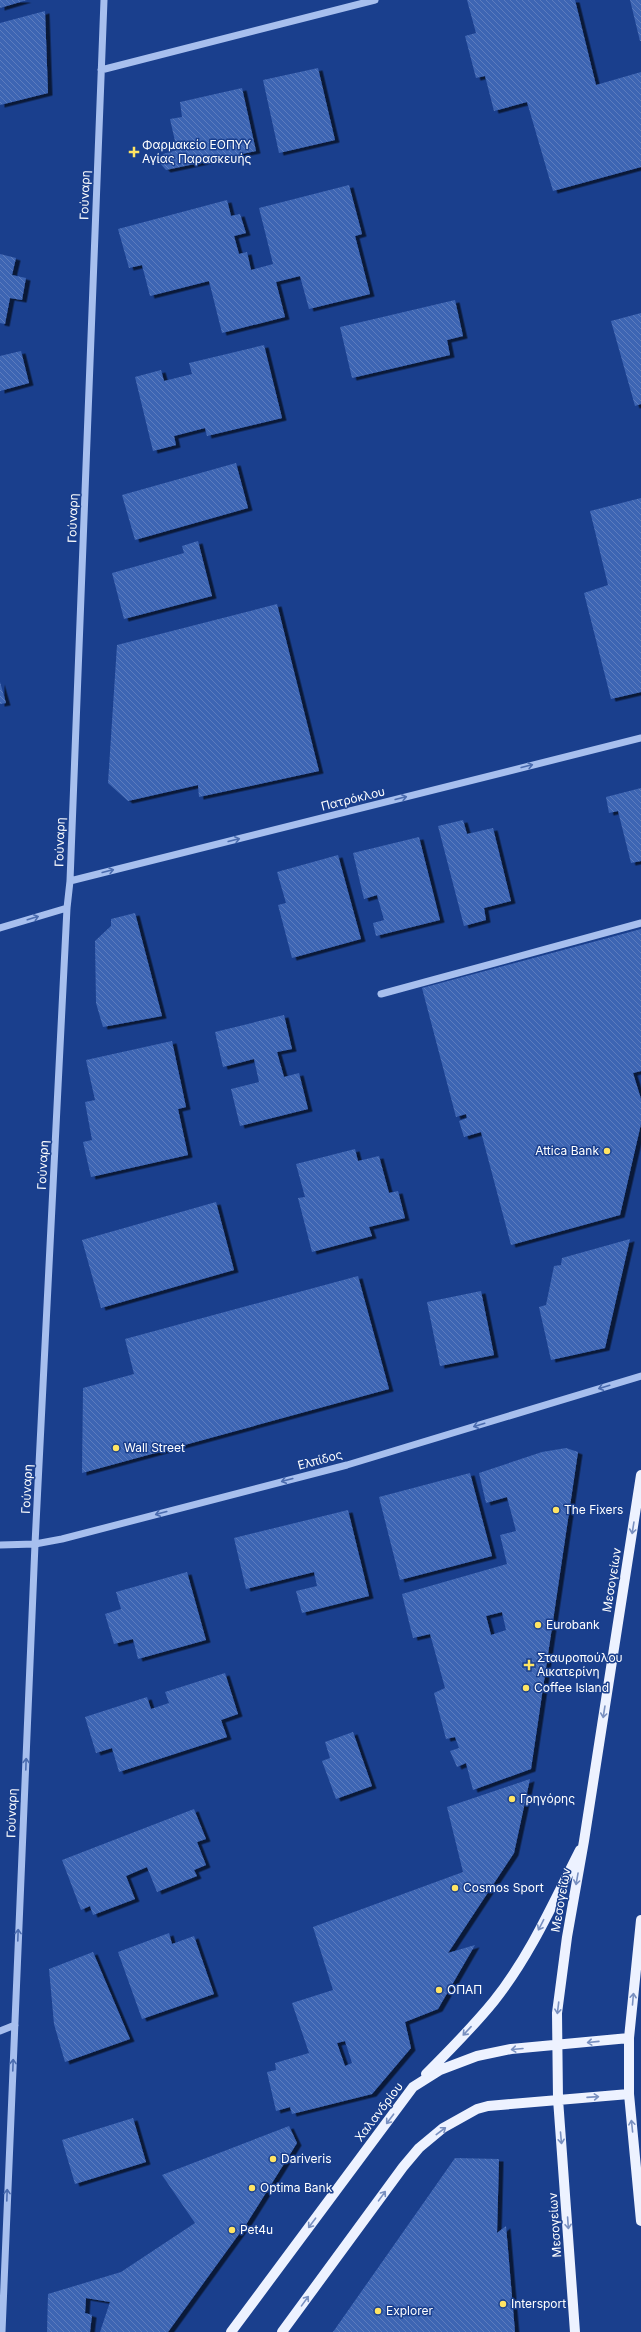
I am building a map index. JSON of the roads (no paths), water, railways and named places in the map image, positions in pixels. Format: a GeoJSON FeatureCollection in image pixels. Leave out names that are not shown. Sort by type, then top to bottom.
{"type":"FeatureCollection","features":[{"type":"Feature","properties":{"kind":"main road","name":"Μεσογείων"},"geometry":{"type":"LineString","coordinates":[[575,2332],[558,2099],[556,2045],[558,2013],[567,1937],[584,1841],[641,1475]]}},
{"type":"Feature","properties":{"kind":"main road"},"geometry":{"type":"LineString","coordinates":[[413,2087],[474,2025],[508,1981],[531,1946],[584,1841]]}},
{"type":"Feature","properties":{"kind":"main road"},"geometry":{"type":"LineString","coordinates":[[641,1920],[629,2038],[629,2094],[641,2221]]}},
{"type":"Feature","properties":{"kind":"main road","name":"Χαλανδρίου"},"geometry":{"type":"LineString","coordinates":[[231,2332],[413,2087],[440,2070],[477,2056],[510,2049],[629,2038]]}},
{"type":"Feature","properties":{"kind":"main road"},"geometry":{"type":"LineString","coordinates":[[282,2332],[419,2148],[443,2128],[477,2109],[488,2106],[629,2094]]}},
{"type":"Feature","properties":{"kind":"street","name":"Γούναρη"},"geometry":{"type":"LineString","coordinates":[[2,2332],[35,1544],[67,908],[70,881],[104,0]]}},
{"type":"Feature","properties":{"kind":"street"},"geometry":{"type":"LineString","coordinates":[[101,70],[375,0]]}},
{"type":"Feature","properties":{"kind":"street","name":"Πατρόκλου"},"geometry":{"type":"LineString","coordinates":[[70,881],[641,738]]}},
{"type":"Feature","properties":{"kind":"street"},"geometry":{"type":"LineString","coordinates":[[0,928],[67,908]]}},
{"type":"Feature","properties":{"kind":"street"},"geometry":{"type":"LineString","coordinates":[[380,994],[641,923]]}},
{"type":"Feature","properties":{"kind":"street","name":"Ελπίδος"},"geometry":{"type":"LineString","coordinates":[[0,1545],[35,1544],[347,1464],[641,1376]]}},
{"type":"Feature","properties":{"kind":"street"},"geometry":{"type":"LineString","coordinates":[[638,1939],[641,1954]]}},
{"type":"Feature","properties":{"kind":"street"},"geometry":{"type":"LineString","coordinates":[[0,2031],[15,2025]]}},
{"type":"Feature","properties":{"kind":"place","name":"Φαρμακείο ΕΟΠΥΥ Αγίας Παρασκευής"},"geometry":{"type":"Point","coordinates":[134,152]}},
{"type":"Feature","properties":{"kind":"place","name":"Attica Bank"},"geometry":{"type":"Point","coordinates":[607,1151]}},
{"type":"Feature","properties":{"kind":"place","name":"Wall Street"},"geometry":{"type":"Point","coordinates":[116,1448]}},
{"type":"Feature","properties":{"kind":"place","name":"The Fixers"},"geometry":{"type":"Point","coordinates":[556,1510]}},
{"type":"Feature","properties":{"kind":"place","name":"Eurobank"},"geometry":{"type":"Point","coordinates":[538,1625]}},
{"type":"Feature","properties":{"kind":"place","name":"Σταυροπούλου Αικατερίνη"},"geometry":{"type":"Point","coordinates":[529,1665]}},
{"type":"Feature","properties":{"kind":"place","name":"Coffee Island"},"geometry":{"type":"Point","coordinates":[526,1688]}},
{"type":"Feature","properties":{"kind":"place","name":"Γρηγόρης"},"geometry":{"type":"Point","coordinates":[512,1799]}},
{"type":"Feature","properties":{"kind":"place","name":"Cosmos Sport"},"geometry":{"type":"Point","coordinates":[455,1888]}},
{"type":"Feature","properties":{"kind":"place","name":"ΟΠΑΠ"},"geometry":{"type":"Point","coordinates":[439,1990]}},
{"type":"Feature","properties":{"kind":"place","name":"Dariveris"},"geometry":{"type":"Point","coordinates":[273,2159]}},
{"type":"Feature","properties":{"kind":"place","name":"Optima Bank"},"geometry":{"type":"Point","coordinates":[252,2188]}},
{"type":"Feature","properties":{"kind":"place","name":"Pet4u"},"geometry":{"type":"Point","coordinates":[232,2230]}},
{"type":"Feature","properties":{"kind":"place","name":"Intersport"},"geometry":{"type":"Point","coordinates":[503,2304]}},
{"type":"Feature","properties":{"kind":"place","name":"Explorer"},"geometry":{"type":"Point","coordinates":[378,2311]}}]}
